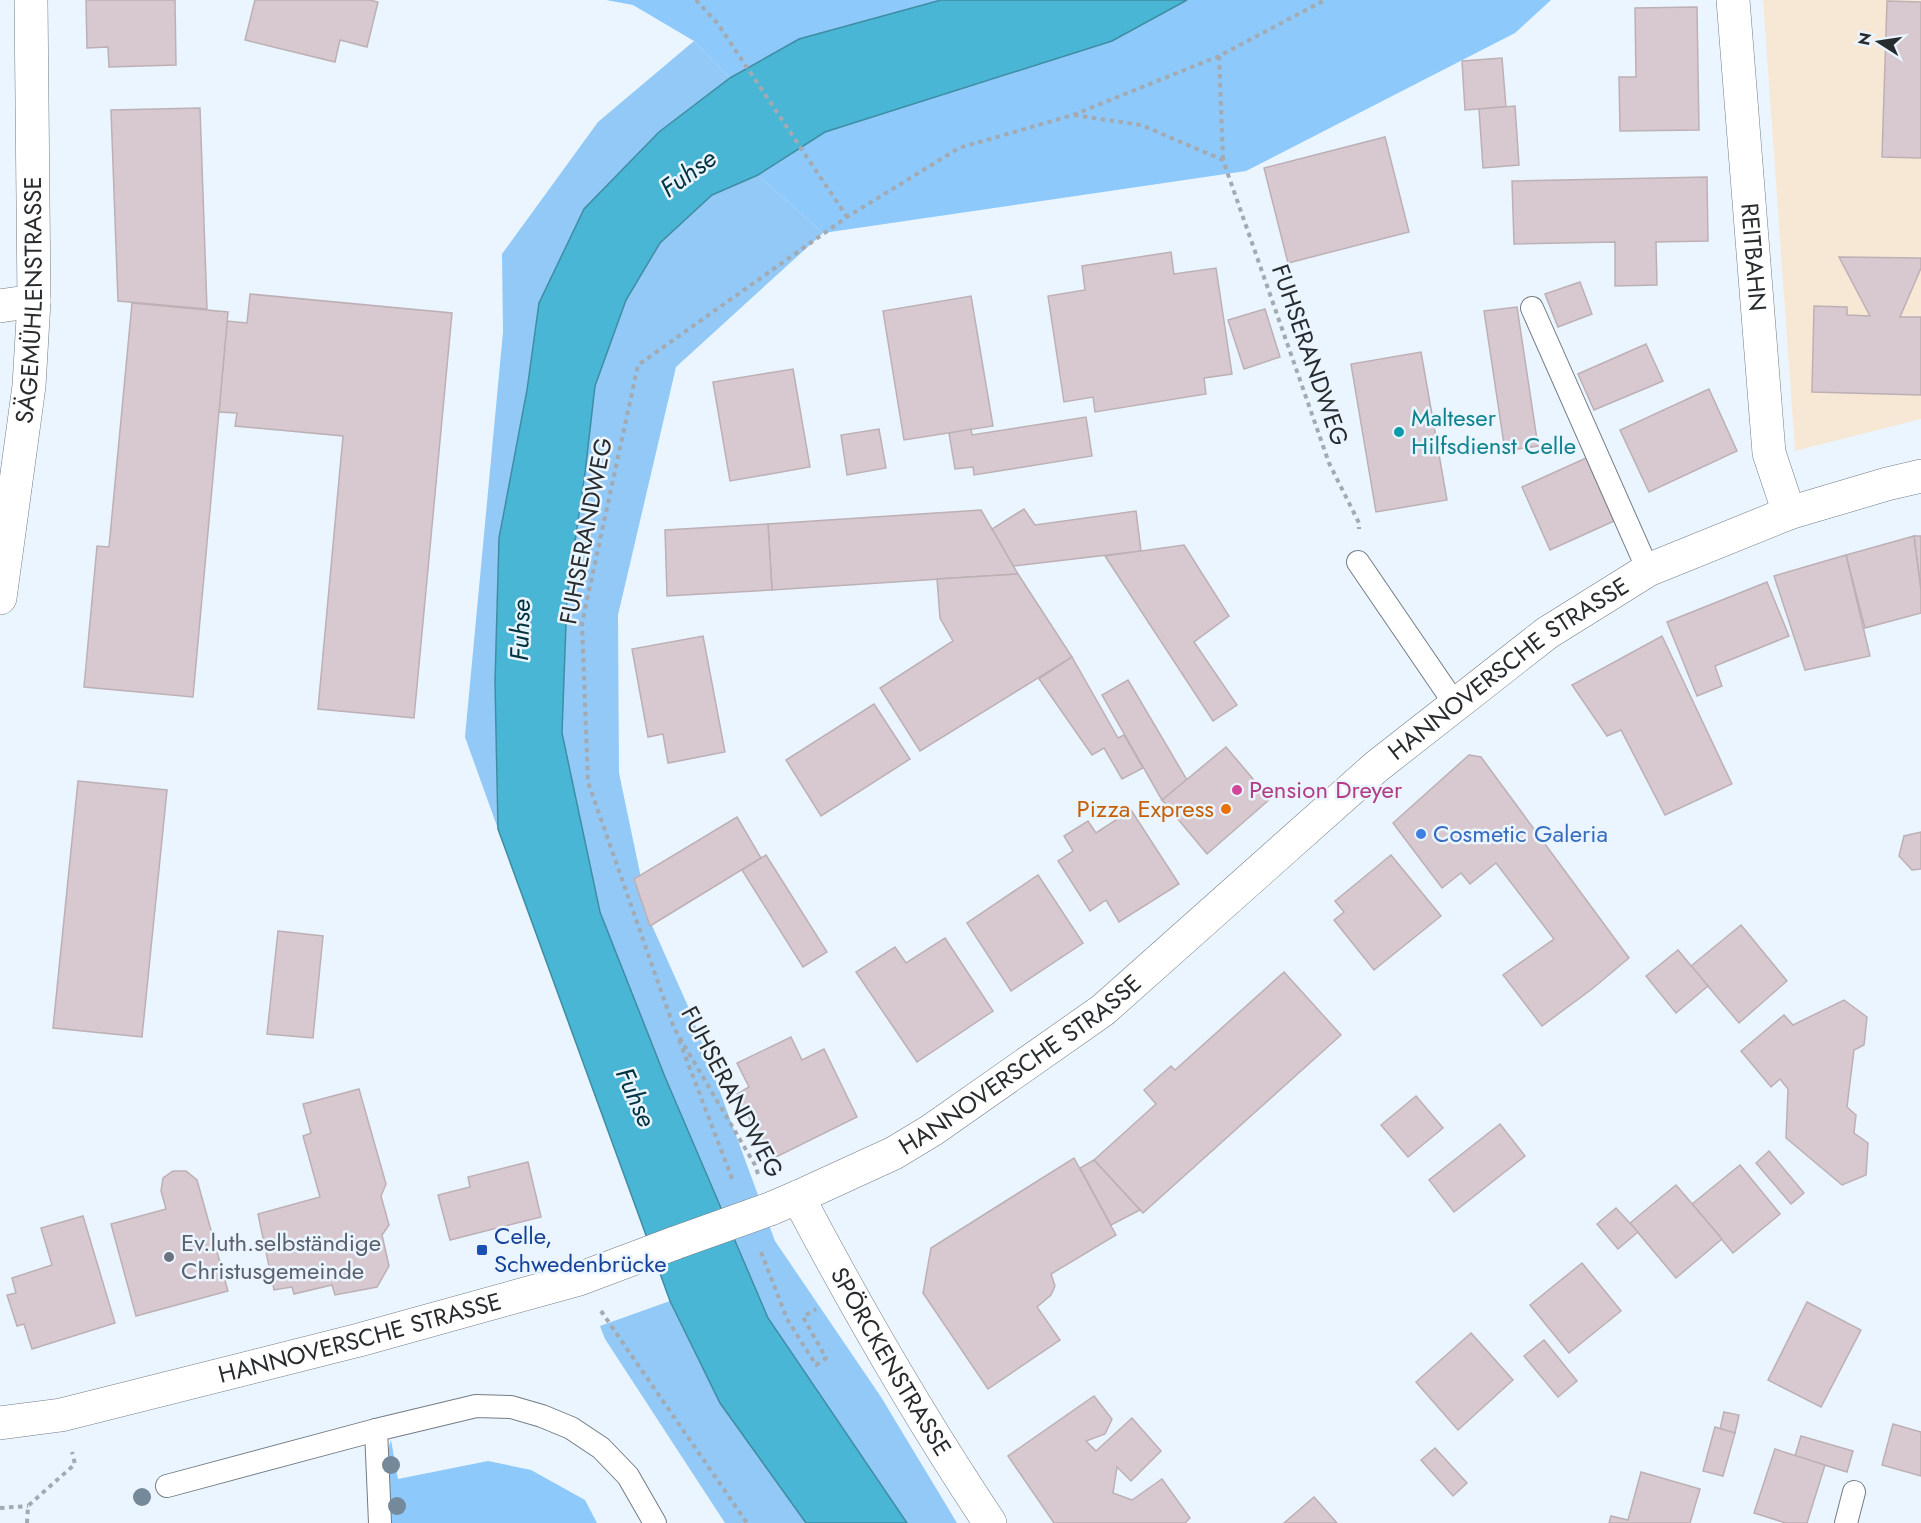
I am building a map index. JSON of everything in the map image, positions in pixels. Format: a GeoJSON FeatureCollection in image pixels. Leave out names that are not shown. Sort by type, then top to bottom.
{"type":"FeatureCollection","features":[{"type":"Feature","properties":{"kind":"main road","name":"SÄGEMÜHLENSTRASSE"},"geometry":{"type":"LineString","coordinates":[[0,598],[29,386],[34,301],[31,0]]}},
{"type":"Feature","properties":{"kind":"main road","name":"REITBAHN"},"geometry":{"type":"LineString","coordinates":[[1733,0],[1769,453],[1789,513]]}},
{"type":"Feature","properties":{"kind":"main road"},"geometry":{"type":"LineString","coordinates":[[0,306],[34,301]]}},
{"type":"Feature","properties":{"kind":"main road","name":"HANNOVERSCHE STRASSE"},"geometry":{"type":"LineString","coordinates":[[0,1423],[62,1414],[96,1406],[359,1340],[579,1279],[784,1203],[894,1153],[932,1130],[1103,1010],[1376,767],[1547,633],[1648,570],[1789,513],[1921,476]]}},
{"type":"Feature","properties":{"kind":"main road","name":"SPÖRCKENSTRASSE"},"geometry":{"type":"LineString","coordinates":[[784,1203],[865,1320],[945,1455],[990,1523]]}},
{"type":"Feature","properties":{"kind":"lane"},"geometry":{"type":"LineString","coordinates":[[1532,308],[1648,570]]}},
{"type":"Feature","properties":{"kind":"lane"},"geometry":{"type":"LineString","coordinates":[[1358,562],[1455,704]]}},
{"type":"Feature","properties":{"kind":"lane"},"geometry":{"type":"LineString","coordinates":[[167,1486],[376,1430],[477,1406],[511,1407],[571,1428],[601,1448],[628,1476],[655,1523]]}},
{"type":"Feature","properties":{"kind":"lane"},"geometry":{"type":"LineString","coordinates":[[376,1430],[380,1523]]}},
{"type":"Feature","properties":{"kind":"lane"},"geometry":{"type":"LineString","coordinates":[[1846,1523],[1854,1492]]}},
{"type":"Feature","properties":{"kind":"path"},"geometry":{"type":"LineString","coordinates":[[696,0],[718,24],[847,217]]}},
{"type":"Feature","properties":{"kind":"path","name":"FUHSERANDWEG"},"geometry":{"type":"LineString","coordinates":[[784,1203],[755,1165],[674,1028],[588,782],[582,623],[638,365],[847,217],[959,148],[1073,115],[1220,56],[1325,0]]}},
{"type":"Feature","properties":{"kind":"path","name":"FUHSERANDWEG"},"geometry":{"type":"LineString","coordinates":[[1220,56],[1223,160],[1329,463],[1359,524],[1358,562]]}},
{"type":"Feature","properties":{"kind":"path","name":"FUHSERANDWEG"},"geometry":{"type":"LineString","coordinates":[[1073,115],[1141,125],[1223,160]]}},
{"type":"Feature","properties":{"kind":"path"},"geometry":{"type":"LineString","coordinates":[[579,1279],[747,1523]]}},
{"type":"Feature","properties":{"kind":"path"},"geometry":{"type":"LineString","coordinates":[[802,1317],[826,1358],[816,1365]]}},
{"type":"Feature","properties":{"kind":"path"},"geometry":{"type":"LineString","coordinates":[[0,1508],[27,1506],[75,1464]]}},
{"type":"Feature","properties":{"kind":"path"},"geometry":{"type":"LineString","coordinates":[[27,1506],[27,1523]]}},
{"type":"Feature","properties":{"kind":"shaded area"},"geometry":{"type":"Polygon","coordinates":[[[606,0],[941,0],[799,39],[730,78],[694,41],[633,5],[606,0]]]}},
{"type":"Feature","properties":{"kind":"shaded area"},"geometry":{"type":"Polygon","coordinates":[[[1187,0],[1551,0],[1515,33],[1246,171],[823,233],[758,175],[825,132],[1112,41],[1187,0]]]}},
{"type":"Feature","properties":{"kind":"shaded area"},"geometry":{"type":"Polygon","coordinates":[[[1763,0],[1921,0],[1921,419],[1795,451],[1763,0]]]}},
{"type":"Feature","properties":{"kind":"shaded area"},"geometry":{"type":"Polygon","coordinates":[[[694,41],[730,78],[659,133],[584,209],[539,303],[527,390],[499,538],[495,682],[498,829],[465,737],[503,332],[502,254],[598,122],[694,41]]]}},
{"type":"Feature","properties":{"kind":"shaded area"},"geometry":{"type":"Polygon","coordinates":[[[758,175],[823,233],[676,367],[618,615],[619,773],[650,921],[691,1013],[775,1241],[881,1397],[957,1523],[907,1523],[768,1318],[665,1077],[600,912],[562,733],[567,596],[595,386],[626,300],[660,243],[712,195],[758,175]]]}},
{"type":"Feature","properties":{"kind":"shaded area"},"geometry":{"type":"Polygon","coordinates":[[[670,1301],[720,1403],[806,1523],[725,1523],[605,1339],[600,1326],[670,1301]]]}},
{"type":"Feature","properties":{"kind":"shaded area"},"geometry":{"type":"Polygon","coordinates":[[[391,1440],[398,1479],[488,1461],[531,1470],[585,1500],[597,1523],[388,1523],[383,1464],[391,1440]]]}},
{"type":"Feature","properties":{"kind":"water","name":"Fuhse"},"geometry":{"type":"Polygon","coordinates":[[[941,0],[1187,0],[1112,41],[825,132],[758,175],[712,195],[660,243],[626,300],[595,386],[567,596],[562,733],[600,912],[665,1077],[768,1318],[907,1523],[806,1523],[720,1403],[670,1301],[498,829],[495,682],[499,538],[527,390],[539,303],[584,209],[659,132],[730,78],[799,39],[941,0]]]}},
{"type":"Feature","properties":{"kind":"building"},"geometry":{"type":"Polygon","coordinates":[[[86,0],[175,0],[176,65],[109,67],[108,47],[87,48],[86,0]]]}},
{"type":"Feature","properties":{"kind":"building"},"geometry":{"type":"Polygon","coordinates":[[[255,0],[370,0],[378,2],[367,47],[340,40],[335,62],[245,40],[255,0]]]}},
{"type":"Feature","properties":{"kind":"building"},"geometry":{"type":"Polygon","coordinates":[[[1887,1],[1921,2],[1921,158],[1882,157],[1887,1]]]}},
{"type":"Feature","properties":{"kind":"building"},"geometry":{"type":"Polygon","coordinates":[[[1697,7],[1699,130],[1620,131],[1619,77],[1636,77],[1635,8],[1697,7]]]}},
{"type":"Feature","properties":{"kind":"building"},"geometry":{"type":"Polygon","coordinates":[[[1502,58],[1506,107],[1465,110],[1462,61],[1502,58]]]}},
{"type":"Feature","properties":{"kind":"building"},"geometry":{"type":"Polygon","coordinates":[[[1515,106],[1519,165],[1483,168],[1479,109],[1515,106]]]}},
{"type":"Feature","properties":{"kind":"building"},"geometry":{"type":"Polygon","coordinates":[[[200,108],[207,309],[118,301],[111,110],[200,108]]]}},
{"type":"Feature","properties":{"kind":"building"},"geometry":{"type":"Polygon","coordinates":[[[1385,137],[1409,232],[1288,263],[1264,168],[1385,137]]]}},
{"type":"Feature","properties":{"kind":"building"},"geometry":{"type":"Polygon","coordinates":[[[1707,177],[1708,241],[1656,242],[1657,285],[1615,286],[1615,242],[1514,244],[1512,181],[1707,177]]]}},
{"type":"Feature","properties":{"kind":"building"},"geometry":{"type":"Polygon","coordinates":[[[1171,252],[1174,274],[1216,268],[1232,374],[1204,378],[1206,394],[1095,412],[1093,397],[1064,402],[1048,296],[1085,290],[1082,266],[1171,252]]]}},
{"type":"Feature","properties":{"kind":"building"},"geometry":{"type":"Polygon","coordinates":[[[1839,257],[1921,258],[1921,268],[1900,317],[1921,317],[1921,395],[1812,392],[1814,306],[1847,307],[1847,315],[1870,316],[1839,257]]]}},
{"type":"Feature","properties":{"kind":"building"},"geometry":{"type":"Polygon","coordinates":[[[1580,282],[1592,314],[1558,327],[1545,294],[1580,282]]]}},
{"type":"Feature","properties":{"kind":"building"},"geometry":{"type":"Polygon","coordinates":[[[250,294],[452,313],[414,718],[318,709],[343,436],[235,426],[237,413],[219,412],[227,321],[247,323],[250,294]]]}},
{"type":"Feature","properties":{"kind":"building"},"geometry":{"type":"Polygon","coordinates":[[[971,296],[993,426],[904,440],[883,311],[971,296]]]}},
{"type":"Feature","properties":{"kind":"building"},"geometry":{"type":"Polygon","coordinates":[[[132,303],[228,312],[193,697],[84,687],[97,546],[109,547],[132,303]]]}},
{"type":"Feature","properties":{"kind":"building"},"geometry":{"type":"Polygon","coordinates":[[[1517,307],[1538,446],[1505,451],[1484,311],[1517,307]]]}},
{"type":"Feature","properties":{"kind":"building"},"geometry":{"type":"Polygon","coordinates":[[[1265,309],[1280,357],[1244,369],[1228,320],[1265,309]]]}},
{"type":"Feature","properties":{"kind":"building"},"geometry":{"type":"Polygon","coordinates":[[[1646,344],[1663,381],[1594,410],[1578,374],[1646,344]]]}},
{"type":"Feature","properties":{"kind":"building","name":"Malteser Hilfsdienst Celle"},"geometry":{"type":"Polygon","coordinates":[[[1421,352],[1447,500],[1376,512],[1351,364],[1421,352]]]}},
{"type":"Feature","properties":{"kind":"building"},"geometry":{"type":"Polygon","coordinates":[[[793,369],[810,467],[730,481],[713,382],[793,369]]]}},
{"type":"Feature","properties":{"kind":"building"},"geometry":{"type":"Polygon","coordinates":[[[1709,389],[1737,451],[1649,492],[1620,430],[1709,389]]]}},
{"type":"Feature","properties":{"kind":"building"},"geometry":{"type":"Polygon","coordinates":[[[1086,417],[1092,456],[974,475],[973,467],[955,469],[949,433],[971,429],[972,435],[1086,417]]]}},
{"type":"Feature","properties":{"kind":"building"},"geometry":{"type":"Polygon","coordinates":[[[879,429],[886,468],[847,475],[841,435],[879,429]]]}},
{"type":"Feature","properties":{"kind":"building"},"geometry":{"type":"Polygon","coordinates":[[[1586,458],[1614,521],[1550,550],[1522,487],[1586,458]]]}},
{"type":"Feature","properties":{"kind":"building"},"geometry":{"type":"Polygon","coordinates":[[[1024,509],[1035,525],[1136,511],[1141,551],[1013,566],[992,529],[1024,509]]]}},
{"type":"Feature","properties":{"kind":"building"},"geometry":{"type":"Polygon","coordinates":[[[981,510],[1018,574],[772,590],[768,524],[981,510]]]}},
{"type":"Feature","properties":{"kind":"building"},"geometry":{"type":"Polygon","coordinates":[[[768,524],[772,590],[667,596],[665,530],[768,524]]]}},
{"type":"Feature","properties":{"kind":"building"},"geometry":{"type":"Polygon","coordinates":[[[1914,536],[1921,536],[1921,591],[1914,536]]]}},
{"type":"Feature","properties":{"kind":"building"},"geometry":{"type":"Polygon","coordinates":[[[1914,536],[1921,591],[1921,613],[1865,628],[1846,555],[1914,536]]]}},
{"type":"Feature","properties":{"kind":"building"},"geometry":{"type":"Polygon","coordinates":[[[1184,545],[1229,616],[1194,642],[1237,705],[1213,721],[1105,556],[1184,545]]]}},
{"type":"Feature","properties":{"kind":"building"},"geometry":{"type":"Polygon","coordinates":[[[1846,555],[1870,656],[1805,670],[1774,576],[1846,555]]]}},
{"type":"Feature","properties":{"kind":"building"},"geometry":{"type":"Polygon","coordinates":[[[1018,574],[1072,657],[920,751],[880,688],[953,641],[940,618],[937,579],[1018,574]]]}},
{"type":"Feature","properties":{"kind":"building"},"geometry":{"type":"Polygon","coordinates":[[[1767,582],[1789,636],[1715,666],[1722,686],[1697,696],[1667,622],[1767,582]]]}},
{"type":"Feature","properties":{"kind":"building"},"geometry":{"type":"Polygon","coordinates":[[[703,636],[725,752],[668,763],[663,734],[648,737],[632,649],[703,636]]]}},
{"type":"Feature","properties":{"kind":"building"},"geometry":{"type":"Polygon","coordinates":[[[1662,636],[1732,784],[1665,815],[1621,730],[1607,736],[1572,685],[1662,636]]]}},
{"type":"Feature","properties":{"kind":"building"},"geometry":{"type":"Polygon","coordinates":[[[1072,657],[1118,738],[1124,735],[1143,768],[1122,779],[1104,748],[1092,755],[1039,679],[1072,657]]]}},
{"type":"Feature","properties":{"kind":"building"},"geometry":{"type":"Polygon","coordinates":[[[1128,680],[1187,780],[1162,800],[1102,695],[1128,680]]]}},
{"type":"Feature","properties":{"kind":"building"},"geometry":{"type":"Polygon","coordinates":[[[874,704],[910,759],[821,816],[786,760],[874,704]]]}},
{"type":"Feature","properties":{"kind":"building"},"geometry":{"type":"Polygon","coordinates":[[[1226,747],[1270,799],[1207,854],[1162,800],[1226,747]]]}},
{"type":"Feature","properties":{"kind":"building"},"geometry":{"type":"Polygon","coordinates":[[[1469,755],[1481,757],[1629,958],[1542,1026],[1503,975],[1554,939],[1496,863],[1470,884],[1461,873],[1442,888],[1393,823],[1469,755]]]}},
{"type":"Feature","properties":{"kind":"building"},"geometry":{"type":"Polygon","coordinates":[[[78,781],[167,790],[142,1037],[53,1028],[78,781]]]}},
{"type":"Feature","properties":{"kind":"building"},"geometry":{"type":"Polygon","coordinates":[[[1131,810],[1179,884],[1119,922],[1106,900],[1090,911],[1058,861],[1073,851],[1064,836],[1088,821],[1096,833],[1131,810]]]}},
{"type":"Feature","properties":{"kind":"building"},"geometry":{"type":"Polygon","coordinates":[[[737,817],[761,858],[650,926],[634,879],[737,817]]]}},
{"type":"Feature","properties":{"kind":"building"},"geometry":{"type":"Polygon","coordinates":[[[1921,832],[1921,869],[1912,870],[1899,856],[1904,836],[1921,832]]]}},
{"type":"Feature","properties":{"kind":"building"},"geometry":{"type":"Polygon","coordinates":[[[766,855],[827,952],[803,967],[742,870],[766,855]]]}},
{"type":"Feature","properties":{"kind":"building"},"geometry":{"type":"Polygon","coordinates":[[[1391,855],[1441,916],[1374,970],[1334,920],[1344,912],[1335,901],[1391,855]]]}},
{"type":"Feature","properties":{"kind":"building"},"geometry":{"type":"Polygon","coordinates":[[[1038,875],[1083,943],[1011,991],[967,923],[1038,875]]]}},
{"type":"Feature","properties":{"kind":"building"},"geometry":{"type":"Polygon","coordinates":[[[1741,925],[1787,981],[1739,1023],[1691,966],[1741,925]]]}},
{"type":"Feature","properties":{"kind":"building"},"geometry":{"type":"Polygon","coordinates":[[[278,931],[323,936],[313,1038],[267,1034],[278,931]]]}},
{"type":"Feature","properties":{"kind":"building"},"geometry":{"type":"Polygon","coordinates":[[[945,938],[993,1011],[917,1062],[856,972],[895,947],[906,963],[945,938]]]}},
{"type":"Feature","properties":{"kind":"building"},"geometry":{"type":"Polygon","coordinates":[[[1678,950],[1708,986],[1676,1013],[1646,976],[1678,950]]]}},
{"type":"Feature","properties":{"kind":"building"},"geometry":{"type":"Polygon","coordinates":[[[1284,972],[1341,1035],[1143,1213],[1094,1160],[1156,1104],[1144,1090],[1171,1066],[1175,1070],[1284,972]]]}},
{"type":"Feature","properties":{"kind":"building"},"geometry":{"type":"Polygon","coordinates":[[[1844,1000],[1867,1017],[1864,1045],[1854,1050],[1847,1107],[1856,1115],[1854,1133],[1868,1143],[1866,1175],[1842,1185],[1786,1138],[1788,1089],[1780,1079],[1771,1087],[1741,1051],[1784,1015],[1793,1025],[1844,1000]]]}},
{"type":"Feature","properties":{"kind":"building"},"geometry":{"type":"Polygon","coordinates":[[[791,1037],[802,1060],[824,1049],[857,1117],[770,1160],[737,1094],[749,1087],[737,1063],[791,1037]]]}},
{"type":"Feature","properties":{"kind":"building"},"geometry":{"type":"Polygon","coordinates":[[[359,1089],[386,1184],[381,1196],[389,1225],[382,1235],[389,1266],[377,1287],[335,1295],[332,1285],[294,1294],[292,1287],[274,1290],[258,1214],[320,1197],[303,1136],[311,1133],[303,1104],[359,1089]]]}},
{"type":"Feature","properties":{"kind":"building"},"geometry":{"type":"Polygon","coordinates":[[[1416,1096],[1443,1128],[1408,1157],[1381,1125],[1416,1096]]]}},
{"type":"Feature","properties":{"kind":"building"},"geometry":{"type":"Polygon","coordinates":[[[1500,1124],[1525,1156],[1454,1212],[1429,1180],[1500,1124]]]}},
{"type":"Feature","properties":{"kind":"building"},"geometry":{"type":"Polygon","coordinates":[[[1769,1151],[1804,1193],[1791,1204],[1756,1163],[1769,1151]]]}},
{"type":"Feature","properties":{"kind":"building"},"geometry":{"type":"Polygon","coordinates":[[[1074,1158],[1116,1235],[1051,1274],[1055,1286],[1051,1295],[1037,1307],[1060,1340],[988,1389],[923,1293],[931,1248],[1074,1158]]]}},
{"type":"Feature","properties":{"kind":"building"},"geometry":{"type":"Polygon","coordinates":[[[1094,1160],[1140,1210],[1111,1225],[1080,1168],[1094,1160]]]}},
{"type":"Feature","properties":{"kind":"building"},"geometry":{"type":"Polygon","coordinates":[[[528,1162],[541,1217],[450,1240],[438,1195],[470,1187],[468,1177],[528,1162]]]}},
{"type":"Feature","properties":{"kind":"building"},"geometry":{"type":"Polygon","coordinates":[[[1740,1165],[1780,1214],[1733,1253],[1692,1204],[1740,1165]]]}},
{"type":"Feature","properties":{"kind":"building","name":"Ev.luth.selbständige Christusgemeinde"},"geometry":{"type":"Polygon","coordinates":[[[173,1171],[186,1171],[197,1180],[228,1291],[136,1316],[111,1224],[166,1209],[161,1191],[163,1178],[173,1171]]]}},
{"type":"Feature","properties":{"kind":"building"},"geometry":{"type":"Polygon","coordinates":[[[1676,1185],[1722,1239],[1676,1278],[1630,1223],[1676,1185]]]}},
{"type":"Feature","properties":{"kind":"building"},"geometry":{"type":"Polygon","coordinates":[[[1616,1208],[1638,1232],[1618,1249],[1597,1224],[1616,1208]]]}},
{"type":"Feature","properties":{"kind":"building"},"geometry":{"type":"Polygon","coordinates":[[[83,1216],[115,1323],[32,1349],[24,1324],[17,1326],[7,1295],[16,1293],[12,1278],[52,1265],[41,1228],[83,1216]]]}},
{"type":"Feature","properties":{"kind":"building"},"geometry":{"type":"Polygon","coordinates":[[[1582,1263],[1621,1311],[1569,1353],[1530,1305],[1582,1263]]]}},
{"type":"Feature","properties":{"kind":"building"},"geometry":{"type":"Polygon","coordinates":[[[1807,1302],[1861,1330],[1821,1407],[1768,1380],[1807,1302]]]}},
{"type":"Feature","properties":{"kind":"building"},"geometry":{"type":"Polygon","coordinates":[[[1471,1333],[1513,1380],[1458,1430],[1416,1382],[1471,1333]]]}},
{"type":"Feature","properties":{"kind":"building"},"geometry":{"type":"Polygon","coordinates":[[[1544,1340],[1577,1381],[1558,1397],[1524,1356],[1544,1340]]]}},
{"type":"Feature","properties":{"kind":"building"},"geometry":{"type":"Polygon","coordinates":[[[1094,1396],[1112,1419],[1105,1434],[1086,1441],[1096,1451],[1132,1418],[1161,1451],[1131,1481],[1117,1467],[1113,1493],[1132,1500],[1162,1479],[1190,1518],[1185,1523],[1054,1523],[1008,1456],[1094,1396]]]}},
{"type":"Feature","properties":{"kind":"building"},"geometry":{"type":"Polygon","coordinates":[[[1724,1412],[1739,1415],[1735,1433],[1720,1429],[1724,1412]]]}},
{"type":"Feature","properties":{"kind":"building"},"geometry":{"type":"Polygon","coordinates":[[[1893,1424],[1921,1432],[1921,1476],[1882,1465],[1893,1424]]]}},
{"type":"Feature","properties":{"kind":"building"},"geometry":{"type":"Polygon","coordinates":[[[1715,1427],[1735,1433],[1723,1476],[1703,1471],[1715,1427]]]}},
{"type":"Feature","properties":{"kind":"building"},"geometry":{"type":"Polygon","coordinates":[[[1801,1436],[1853,1451],[1847,1472],[1795,1456],[1801,1436]]]}},
{"type":"Feature","properties":{"kind":"building"},"geometry":{"type":"Polygon","coordinates":[[[1435,1448],[1467,1483],[1453,1496],[1421,1460],[1435,1448]]]}},
{"type":"Feature","properties":{"kind":"building"},"geometry":{"type":"Polygon","coordinates":[[[1775,1449],[1825,1465],[1807,1523],[1786,1523],[1754,1513],[1775,1449]]]}},
{"type":"Feature","properties":{"kind":"building"},"geometry":{"type":"Polygon","coordinates":[[[1641,1472],[1700,1489],[1690,1523],[1609,1523],[1611,1516],[1628,1520],[1641,1472]]]}},
{"type":"Feature","properties":{"kind":"building"},"geometry":{"type":"Polygon","coordinates":[[[1314,1497],[1337,1523],[1284,1523],[1314,1497]]]}},
{"type":"Feature","properties":{"kind":"place","name":"Malteser Hilfsdienst Celle"},"geometry":{"type":"Point","coordinates":[1399,432]}},
{"type":"Feature","properties":{"kind":"place","name":"Pension Dreyer"},"geometry":{"type":"Point","coordinates":[1237,790]}},
{"type":"Feature","properties":{"kind":"place","name":"Pizza Express"},"geometry":{"type":"Point","coordinates":[1226,809]}},
{"type":"Feature","properties":{"kind":"place","name":"Cosmetic Galeria"},"geometry":{"type":"Point","coordinates":[1421,834]}},
{"type":"Feature","properties":{"kind":"place","name":"Celle, Schwedenbrücke"},"geometry":{"type":"Point","coordinates":[482,1250]}},
{"type":"Feature","properties":{"kind":"place","name":"Ev.luth.selbständige Christusgemeinde"},"geometry":{"type":"Point","coordinates":[169,1257]}}]}
